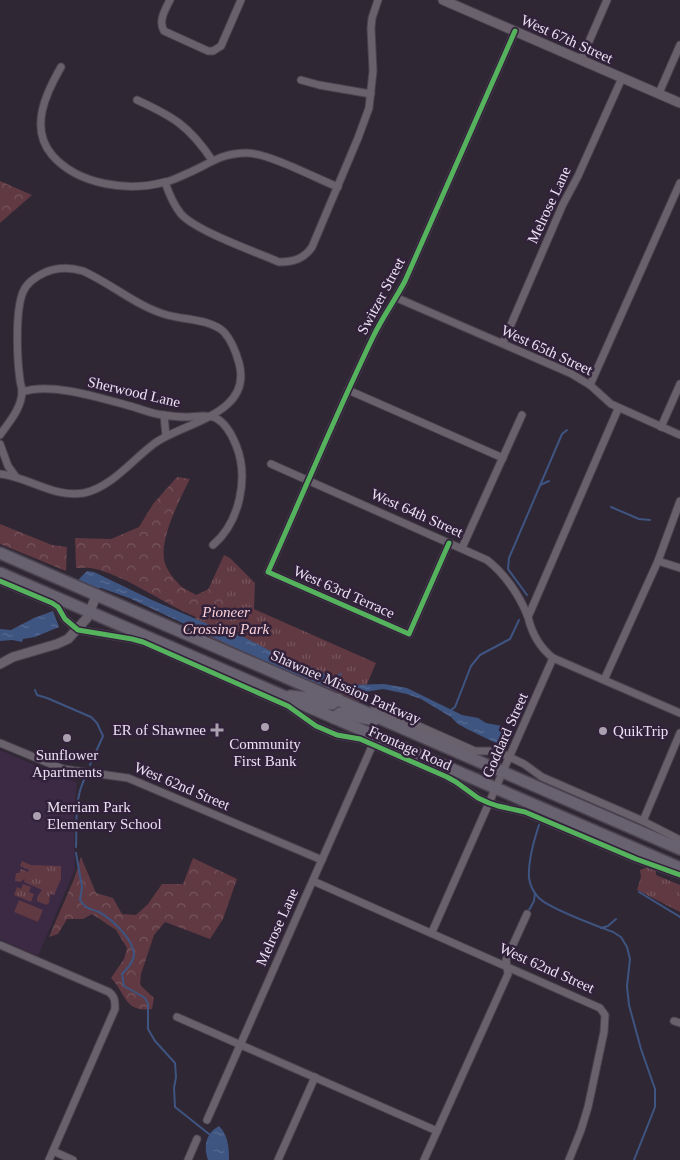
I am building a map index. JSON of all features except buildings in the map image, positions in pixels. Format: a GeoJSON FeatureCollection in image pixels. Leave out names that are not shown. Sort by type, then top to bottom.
{"type":"FeatureCollection","features":[{"type":"Feature","properties":{"kind":"highway","name":"Shawnee Mission Parkway"},"geometry":{"type":"LineString","coordinates":[[0,553],[680,848]]}},
{"type":"Feature","properties":{"kind":"highway"},"geometry":{"type":"LineString","coordinates":[[0,573],[680,868]]}},
{"type":"Feature","properties":{"kind":"highway"},"geometry":{"type":"LineString","coordinates":[[277,694],[312,698],[322,703],[332,704],[338,699]]}},
{"type":"Feature","properties":{"kind":"highway"},"geometry":{"type":"LineString","coordinates":[[355,707],[374,706]]}},
{"type":"Feature","properties":{"kind":"highway"},"geometry":{"type":"LineString","coordinates":[[334,718],[340,713],[388,722]]}},
{"type":"Feature","properties":{"kind":"street"},"geometry":{"type":"LineString","coordinates":[[170,0],[161,24],[164,31],[208,51],[221,46],[240,0]]}},
{"type":"Feature","properties":{"kind":"street"},"geometry":{"type":"LineString","coordinates":[[165,182],[176,207],[190,222],[279,262],[295,261],[303,256],[312,247],[364,122],[371,94],[373,71],[372,18],[378,0]]}},
{"type":"Feature","properties":{"kind":"street","name":"West 67th Street"},"geometry":{"type":"LineString","coordinates":[[443,0],[680,103]]}},
{"type":"Feature","properties":{"kind":"street"},"geometry":{"type":"LineString","coordinates":[[582,60],[608,0]]}},
{"type":"Feature","properties":{"kind":"street","name":"Switzer Street"},"geometry":{"type":"LineString","coordinates":[[268,572],[374,334],[396,298],[514,31]]}},
{"type":"Feature","properties":{"kind":"street"},"geometry":{"type":"LineString","coordinates":[[659,93],[680,45]]}},
{"type":"Feature","properties":{"kind":"street"},"geometry":{"type":"LineString","coordinates":[[61,67],[43,104],[41,117],[44,140],[50,153],[59,163],[67,170],[83,177],[105,183],[129,185],[165,182],[188,174],[212,160],[235,153],[251,153],[262,155],[338,187]]}},
{"type":"Feature","properties":{"kind":"street","name":"Melrose Lane"},"geometry":{"type":"LineString","coordinates":[[502,343],[622,78]]}},
{"type":"Feature","properties":{"kind":"street"},"geometry":{"type":"LineString","coordinates":[[301,80],[371,94]]}},
{"type":"Feature","properties":{"kind":"street"},"geometry":{"type":"LineString","coordinates":[[136,100],[162,112],[185,126],[195,136],[212,160]]}},
{"type":"Feature","properties":{"kind":"street"},"geometry":{"type":"LineString","coordinates":[[590,384],[680,183]]}},
{"type":"Feature","properties":{"kind":"street"},"geometry":{"type":"LineString","coordinates":[[0,435],[15,414],[22,392],[19,370],[18,326],[24,291],[29,284],[43,273],[61,268],[72,268],[94,276],[148,309],[216,326],[223,331],[234,347],[241,370],[241,380],[239,390],[230,403],[166,436],[106,483],[85,492],[64,493],[53,491],[16,477],[0,474]]}},
{"type":"Feature","properties":{"kind":"street","name":"West 65th Street"},"geometry":{"type":"LineString","coordinates":[[396,298],[570,373],[590,384],[606,400],[618,408],[680,435]]}},
{"type":"Feature","properties":{"kind":"street"},"geometry":{"type":"LineString","coordinates":[[661,427],[680,384]]}},
{"type":"Feature","properties":{"kind":"street","name":"Sherwood Lane"},"geometry":{"type":"LineString","coordinates":[[22,392],[42,388],[75,393],[164,415],[208,416]]}},
{"type":"Feature","properties":{"kind":"street"},"geometry":{"type":"LineString","coordinates":[[348,390],[503,458]]}},
{"type":"Feature","properties":{"kind":"street"},"geometry":{"type":"LineString","coordinates":[[528,617],[618,408]]}},
{"type":"Feature","properties":{"kind":"street"},"geometry":{"type":"LineString","coordinates":[[164,415],[166,436]]}},
{"type":"Feature","properties":{"kind":"street"},"geometry":{"type":"LineString","coordinates":[[208,416],[214,417],[222,423],[232,435],[239,451],[243,469],[236,510],[228,529],[222,538],[213,545]]}},
{"type":"Feature","properties":{"kind":"street"},"geometry":{"type":"LineString","coordinates":[[462,548],[522,416]]}},
{"type":"Feature","properties":{"kind":"street"},"geometry":{"type":"LineString","coordinates":[[0,444],[8,466],[16,477]]}},
{"type":"Feature","properties":{"kind":"street","name":"West 64th Street"},"geometry":{"type":"LineString","coordinates":[[272,464],[486,560],[499,571],[522,604],[536,640],[553,658]]}},
{"type":"Feature","properties":{"kind":"street"},"geometry":{"type":"LineString","coordinates":[[604,680],[658,561],[680,501]]}},
{"type":"Feature","properties":{"kind":"street","name":"West 63rd Terrace"},"geometry":{"type":"LineString","coordinates":[[268,572],[409,634],[449,542]]}},
{"type":"Feature","properties":{"kind":"street"},"geometry":{"type":"LineString","coordinates":[[658,561],[680,568]]}},
{"type":"Feature","properties":{"kind":"street"},"geometry":{"type":"LineString","coordinates":[[0,581],[52,603],[58,607],[65,620],[78,630]]}},
{"type":"Feature","properties":{"kind":"street"},"geometry":{"type":"LineString","coordinates":[[0,664],[12,657],[68,639],[78,630],[97,594]]}},
{"type":"Feature","properties":{"kind":"street","name":"Frontage Road"},"geometry":{"type":"LineString","coordinates":[[78,630],[143,642],[288,706],[308,721],[328,731],[373,744],[456,782],[478,798],[489,803],[525,812],[636,859],[680,875]]}},
{"type":"Feature","properties":{"kind":"street"},"geometry":{"type":"LineString","coordinates":[[553,658],[680,713]]}},
{"type":"Feature","properties":{"kind":"street","name":"Goddard Street"},"geometry":{"type":"LineString","coordinates":[[432,932],[553,658]]}},
{"type":"Feature","properties":{"kind":"street","name":"Frontage Road"},"geometry":{"type":"LineString","coordinates":[[374,706],[475,751],[497,751],[524,764],[542,777],[680,840]]}},
{"type":"Feature","properties":{"kind":"street"},"geometry":{"type":"LineString","coordinates":[[328,731],[334,718]]}},
{"type":"Feature","properties":{"kind":"street"},"geometry":{"type":"LineString","coordinates":[[643,822],[680,733]]}},
{"type":"Feature","properties":{"kind":"street","name":"West 62nd Street"},"geometry":{"type":"LineString","coordinates":[[0,743],[63,768],[128,778],[322,860]]}},
{"type":"Feature","properties":{"kind":"street","name":"Melrose Lane"},"geometry":{"type":"LineString","coordinates":[[207,1120],[373,744]]}},
{"type":"Feature","properties":{"kind":"street","name":"West 62nd Street"},"geometry":{"type":"LineString","coordinates":[[312,881],[507,965],[594,1004],[603,1011],[605,1020],[604,1032],[588,1107],[569,1160]]}},
{"type":"Feature","properties":{"kind":"street"},"geometry":{"type":"LineString","coordinates":[[424,1160],[508,974],[506,960],[527,914]]}},
{"type":"Feature","properties":{"kind":"street"},"geometry":{"type":"LineString","coordinates":[[0,945],[114,996],[115,1010],[49,1160]]}},
{"type":"Feature","properties":{"kind":"street"},"geometry":{"type":"LineString","coordinates":[[177,1016],[437,1132]]}},
{"type":"Feature","properties":{"kind":"street"},"geometry":{"type":"LineString","coordinates":[[278,1160],[315,1077]]}},
{"type":"Feature","properties":{"kind":"street"},"geometry":{"type":"LineString","coordinates":[[188,1160],[197,1139]]}},
{"type":"Feature","properties":{"kind":"street"},"geometry":{"type":"LineString","coordinates":[[53,1151],[73,1160]]}},
{"type":"Feature","properties":{"kind":"shaded area"},"geometry":{"type":"Polygon","coordinates":[[[0,750],[77,783],[74,809],[75,869],[38,956],[0,939],[0,750]]]}},
{"type":"Feature","properties":{"kind":"green space"},"geometry":{"type":"Polygon","coordinates":[[[0,181],[32,195],[0,223],[0,181]]]}},
{"type":"Feature","properties":{"kind":"green space"},"geometry":{"type":"Polygon","coordinates":[[[177,477],[190,479],[170,522],[164,546],[166,566],[183,588],[196,595],[209,589],[232,599],[229,625],[214,623],[184,612],[107,572],[90,568],[76,568],[75,538],[111,539],[139,527],[153,504],[177,477]]]}},
{"type":"Feature","properties":{"kind":"green space"},"geometry":{"type":"Polygon","coordinates":[[[0,524],[52,545],[67,547],[66,571],[0,544],[0,524]]]}},
{"type":"Feature","properties":{"kind":"green space","name":"Pioneer Crossing Park"},"geometry":{"type":"Polygon","coordinates":[[[224,555],[230,558],[255,583],[254,609],[376,663],[359,703],[190,629],[224,555]]]}},
{"type":"Feature","properties":{"kind":"green space"},"geometry":{"type":"Polygon","coordinates":[[[81,857],[96,893],[113,898],[122,914],[136,915],[148,904],[162,884],[183,884],[193,858],[237,879],[223,919],[210,939],[165,922],[154,935],[141,974],[140,985],[154,998],[152,1009],[136,1008],[131,1005],[111,978],[124,959],[127,948],[116,930],[92,914],[83,919],[67,919],[58,934],[49,937],[74,879],[81,857]]]}},
{"type":"Feature","properties":{"kind":"green space"},"geometry":{"type":"Polygon","coordinates":[[[22,861],[31,865],[61,866],[61,879],[54,895],[50,894],[49,903],[46,905],[37,901],[37,897],[42,890],[24,882],[25,879],[20,882],[15,881],[16,873],[19,873],[21,869],[28,872],[29,870],[20,866],[22,861]]]}},
{"type":"Feature","properties":{"kind":"green space"},"geometry":{"type":"Polygon","coordinates":[[[648,867],[656,871],[656,875],[680,885],[680,912],[637,890],[641,877],[640,870],[648,867]]]}},
{"type":"Feature","properties":{"kind":"green space"},"geometry":{"type":"Polygon","coordinates":[[[23,884],[31,887],[29,892],[34,894],[31,902],[14,895],[17,887],[21,889],[23,884]]]}},
{"type":"Feature","properties":{"kind":"green space"},"geometry":{"type":"Polygon","coordinates":[[[19,900],[43,910],[38,922],[14,912],[19,900]]]}},
{"type":"Feature","properties":{"kind":"water"},"geometry":{"type":"Polygon","coordinates":[[[87,571],[94,572],[210,625],[240,635],[278,655],[311,667],[340,681],[336,691],[257,658],[129,598],[96,588],[78,580],[87,571]]]}},
{"type":"Feature","properties":{"kind":"water"},"geometry":{"type":"Polygon","coordinates":[[[53,611],[59,627],[35,637],[23,639],[22,642],[12,640],[0,641],[0,629],[11,630],[53,611]]]}},
{"type":"Feature","properties":{"kind":"water"},"geometry":{"type":"Polygon","coordinates":[[[384,684],[407,688],[462,715],[502,726],[511,731],[504,747],[458,724],[451,717],[421,699],[407,694],[383,689],[346,695],[351,685],[384,684]]]}},
{"type":"Feature","properties":{"kind":"water"},"geometry":{"type":"Polygon","coordinates":[[[219,1126],[227,1142],[229,1160],[208,1160],[206,1145],[208,1136],[219,1126]]]}},
{"type":"Feature","properties":{"kind":"waterway"},"geometry":{"type":"LineString","coordinates":[[527,595],[508,569],[509,558],[562,434],[567,430]]}},
{"type":"Feature","properties":{"kind":"waterway"},"geometry":{"type":"LineString","coordinates":[[540,485],[549,481]]}},
{"type":"Feature","properties":{"kind":"waterway"},"geometry":{"type":"LineString","coordinates":[[611,507],[639,519],[650,520]]}},
{"type":"Feature","properties":{"kind":"waterway"},"geometry":{"type":"LineString","coordinates":[[451,710],[455,707],[471,666],[480,655],[510,639],[519,620]]}},
{"type":"Feature","properties":{"kind":"waterway"},"geometry":{"type":"LineString","coordinates":[[334,678],[341,674]]}},
{"type":"Feature","properties":{"kind":"waterway"},"geometry":{"type":"LineString","coordinates":[[35,690],[37,695],[91,717],[97,723],[103,736],[90,765]]}},
{"type":"Feature","properties":{"kind":"waterway"},"geometry":{"type":"LineString","coordinates":[[364,691],[368,701]]}},
{"type":"Feature","properties":{"kind":"waterway"},"geometry":{"type":"LineString","coordinates":[[76,847],[77,805],[84,780]]}},
{"type":"Feature","properties":{"kind":"waterway"},"geometry":{"type":"LineString","coordinates":[[539,825],[529,865],[530,883],[535,894],[553,907],[613,932],[621,937],[627,947],[630,959],[627,986],[629,1005],[641,1049],[655,1089],[655,1107],[634,1160]]}},
{"type":"Feature","properties":{"kind":"waterway"},"geometry":{"type":"LineString","coordinates":[[76,853],[82,887],[80,900],[86,907],[99,912],[116,924],[133,948],[133,960],[122,974],[124,986],[145,998],[148,1004],[148,1029],[155,1041],[175,1063],[175,1107],[209,1134]]}},
{"type":"Feature","properties":{"kind":"waterway"},"geometry":{"type":"LineString","coordinates":[[639,892],[680,917]]}},
{"type":"Feature","properties":{"kind":"waterway"},"geometry":{"type":"LineString","coordinates":[[528,912],[534,901],[535,893]]}},
{"type":"Feature","properties":{"kind":"waterway"},"geometry":{"type":"LineString","coordinates":[[601,928],[608,926],[616,919]]}},
{"type":"Feature","properties":{"kind":"cycle path"},"geometry":{"type":"LineString","coordinates":[[449,543],[409,634],[268,572],[359,366],[405,281],[515,31]]}},
{"type":"Feature","properties":{"kind":"cycle path"},"geometry":{"type":"LineString","coordinates":[[0,581],[52,603],[58,607],[65,619],[78,630],[143,642],[288,706],[316,726],[337,735],[360,739],[447,777],[478,798],[489,803],[525,812],[636,859],[680,875]]}},
{"type":"Feature","properties":{"kind":"place","name":"Community First Bank"},"geometry":{"type":"Point","coordinates":[265,727]}},
{"type":"Feature","properties":{"kind":"place","name":"ER of Shawnee"},"geometry":{"type":"Point","coordinates":[217,730]}},
{"type":"Feature","properties":{"kind":"place","name":"QuikTrip"},"geometry":{"type":"Point","coordinates":[603,731]}},
{"type":"Feature","properties":{"kind":"place","name":"Sunflower Apartments"},"geometry":{"type":"Point","coordinates":[67,738]}},
{"type":"Feature","properties":{"kind":"place","name":"Merriam Park Elementary School"},"geometry":{"type":"Point","coordinates":[37,816]}}]}
